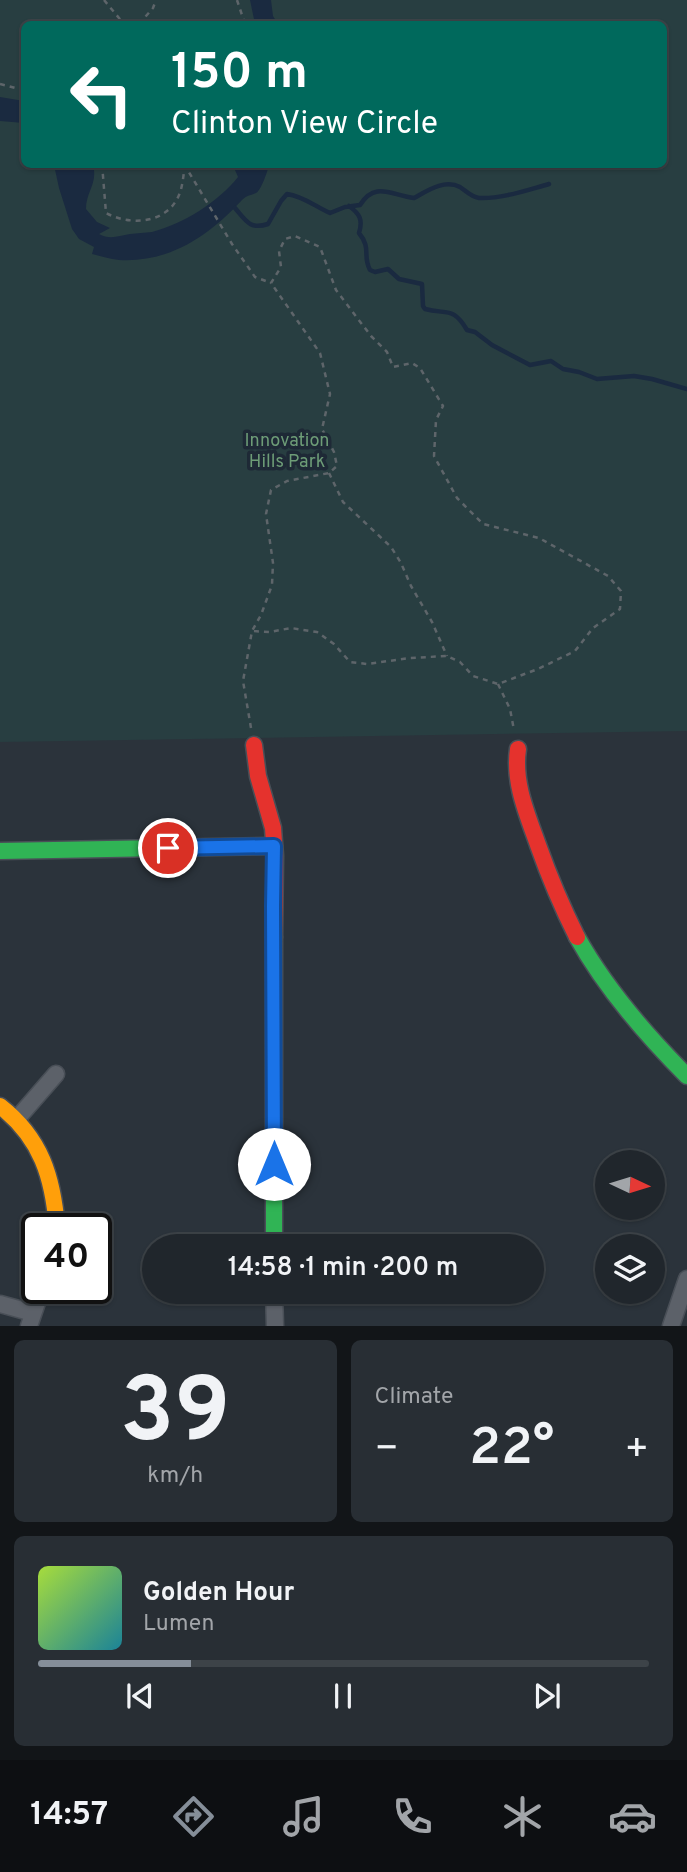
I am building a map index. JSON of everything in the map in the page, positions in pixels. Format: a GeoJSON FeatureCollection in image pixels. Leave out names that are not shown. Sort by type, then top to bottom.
{"type":"FeatureCollection","features":[{"type":"Feature","properties":{"kind":"street"},"geometry":{"type":"LineString","coordinates":[[254,746],[258,776],[273,828],[274,846],[274,1234]]}},
{"type":"Feature","properties":{"kind":"street"},"geometry":{"type":"LineString","coordinates":[[518,749],[517,771],[528,818],[562,907],[605,982],[650,1037],[687,1076]]}},
{"type":"Feature","properties":{"kind":"street"},"geometry":{"type":"LineString","coordinates":[[0,851],[274,846]]}},
{"type":"Feature","properties":{"kind":"street"},"geometry":{"type":"LineString","coordinates":[[16,1120],[56,1074]]}},
{"type":"Feature","properties":{"kind":"street"},"geometry":{"type":"LineString","coordinates":[[0,1106],[16,1120],[39,1152],[49,1174],[56,1213]]}},
{"type":"Feature","properties":{"kind":"street"},"geometry":{"type":"LineString","coordinates":[[671,1326],[685,1290]]}},
{"type":"Feature","properties":{"kind":"street"},"geometry":{"type":"LineString","coordinates":[[0,1304],[31,1319]]}},
{"type":"Feature","properties":{"kind":"street"},"geometry":{"type":"LineString","coordinates":[[274,1304],[275,1326]]}},
{"type":"Feature","properties":{"kind":"path"},"geometry":{"type":"LineString","coordinates":[[104,0],[122,21]]}},
{"type":"Feature","properties":{"kind":"path"},"geometry":{"type":"LineString","coordinates":[[142,21],[156,0]]}},
{"type":"Feature","properties":{"kind":"path"},"geometry":{"type":"LineString","coordinates":[[237,0],[244,21]]}},
{"type":"Feature","properties":{"kind":"path"},"geometry":{"type":"LineString","coordinates":[[0,84],[21,89]]}},
{"type":"Feature","properties":{"kind":"path"},"geometry":{"type":"LineString","coordinates":[[102,168],[106,213],[133,221],[154,219],[171,207],[179,195],[185,168]]}},
{"type":"Feature","properties":{"kind":"path"},"geometry":{"type":"LineString","coordinates":[[186,168],[255,277],[271,283],[320,354],[330,394],[322,429],[334,452],[337,466],[330,473],[286,481],[271,490],[266,514],[273,563],[272,585],[253,631],[243,681],[254,746]]}},
{"type":"Feature","properties":{"kind":"path"},"geometry":{"type":"LineString","coordinates":[[253,631],[270,632],[291,628],[317,632],[350,662],[367,664],[446,656],[460,662],[473,676],[498,684],[538,669],[575,650],[593,628],[620,609],[621,591],[608,576],[539,538],[483,524],[457,498],[434,456],[436,420],[443,406],[420,368],[412,363],[393,367],[387,352],[371,336],[336,290],[320,247],[295,236],[285,239],[279,251],[282,267],[271,283]]}},
{"type":"Feature","properties":{"kind":"path"},"geometry":{"type":"LineString","coordinates":[[330,473],[344,502],[391,547],[432,622],[446,656]]}},
{"type":"Feature","properties":{"kind":"path"},"geometry":{"type":"LineString","coordinates":[[498,684],[510,709],[518,749]]}},
{"type":"Feature","properties":{"kind":"green space","name":"Innovation Hills Park"},"geometry":{"type":"Polygon","coordinates":[[[0,0],[687,0],[687,731],[0,742],[0,0]]]}},
{"type":"Feature","properties":{"kind":"water"},"geometry":{"type":"Polygon","coordinates":[[[250,0],[271,0],[276,21],[254,21],[250,0]]]}},
{"type":"Feature","properties":{"kind":"water"},"geometry":{"type":"Polygon","coordinates":[[[0,97],[21,100],[21,123],[0,121],[0,97]]]}},
{"type":"Feature","properties":{"kind":"water"},"geometry":{"type":"Polygon","coordinates":[[[55,168],[93,168],[93,183],[86,209],[97,222],[110,228],[99,234],[110,237],[152,232],[176,224],[199,211],[230,186],[238,177],[236,168],[268,168],[258,191],[244,198],[202,236],[171,252],[137,260],[119,260],[92,254],[94,247],[79,239],[72,229],[55,168]]]}},
{"type":"Feature","properties":{"kind":"waterway"},"geometry":{"type":"LineString","coordinates":[[235,208],[249,223],[262,226],[268,224],[287,194],[304,199],[330,213],[360,205],[372,193],[378,191],[414,198],[448,184],[460,187],[476,197],[488,198],[549,184]]}},
{"type":"Feature","properties":{"kind":"waterway"},"geometry":{"type":"LineString","coordinates":[[349,206],[360,218],[359,233],[365,243],[370,270],[375,272],[388,269],[399,279],[422,284],[425,309],[453,314],[467,330],[475,332],[492,345],[530,365],[551,361],[563,369],[597,379],[634,376],[687,389]]}},
{"type":"Feature","properties":{"kind":"traffic: fast"},"geometry":{"type":"LineString","coordinates":[[0,851],[274,846]]}},
{"type":"Feature","properties":{"kind":"traffic: fast"},"geometry":{"type":"LineString","coordinates":[[274,937],[274,1234]]}},
{"type":"Feature","properties":{"kind":"traffic: fast"},"geometry":{"type":"LineString","coordinates":[[577,937],[627,1010],[687,1076]]}},
{"type":"Feature","properties":{"kind":"traffic: slow"},"geometry":{"type":"LineString","coordinates":[[0,1106],[26,1131],[35,1145],[48,1175],[55,1213]]}},
{"type":"Feature","properties":{"kind":"traffic: jam"},"geometry":{"type":"LineString","coordinates":[[254,745],[258,776],[273,828],[274,937]]}},
{"type":"Feature","properties":{"kind":"traffic: jam"},"geometry":{"type":"LineString","coordinates":[[518,749],[517,774],[526,810],[551,880],[577,937]]}},
{"type":"Feature","properties":{"kind":"route"},"geometry":{"type":"LineString","coordinates":[[168,848],[274,846],[274,1164]]}}]}
